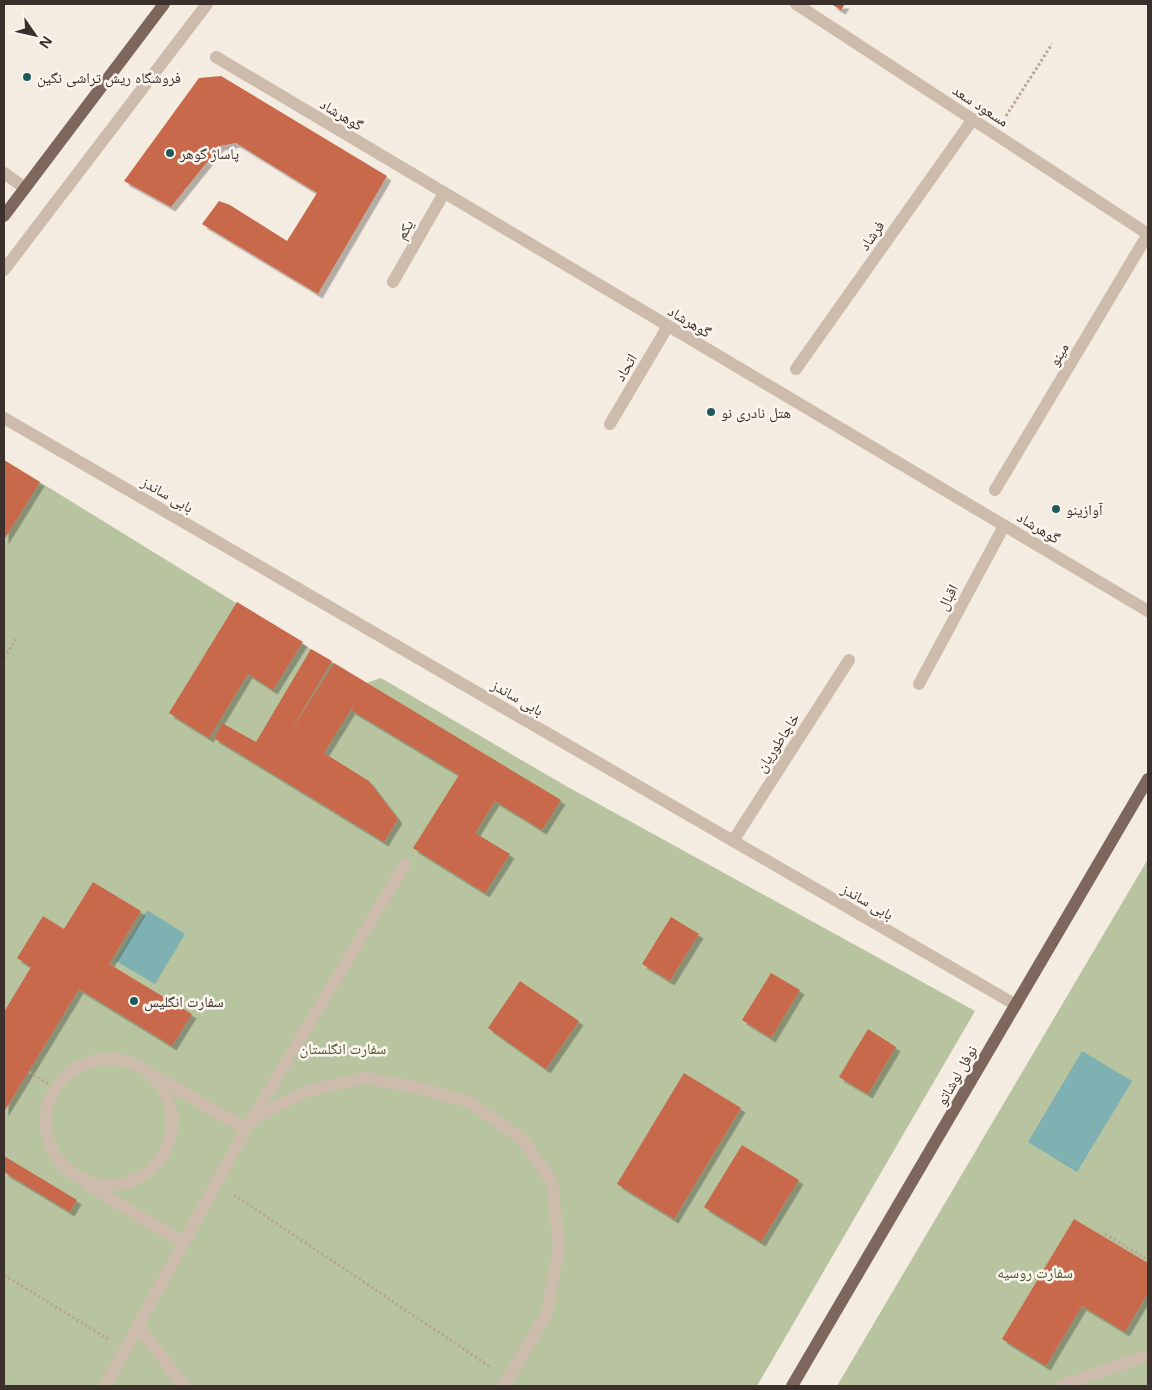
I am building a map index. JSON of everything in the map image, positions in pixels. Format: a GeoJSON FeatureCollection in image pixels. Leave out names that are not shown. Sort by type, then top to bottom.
{"type":"FeatureCollection","features":[{"type":"Feature","properties":{"kind":"main road"},"geometry":{"type":"LineString","coordinates":[[4,216],[161,5]]}},
{"type":"Feature","properties":{"kind":"main road","name":"نوفل لوشاتو"},"geometry":{"type":"LineString","coordinates":[[792,1386],[1148,779]]}},
{"type":"Feature","properties":{"kind":"street"},"geometry":{"type":"LineString","coordinates":[[4,270],[207,4]]}},
{"type":"Feature","properties":{"kind":"street","name":"مسعود سعد"},"geometry":{"type":"LineString","coordinates":[[796,4],[1148,234]]}},
{"type":"Feature","properties":{"kind":"street","name":"گوهرشاد"},"geometry":{"type":"LineString","coordinates":[[216,58],[1148,611]]}},
{"type":"Feature","properties":{"kind":"street","name":"فرشاد"},"geometry":{"type":"LineString","coordinates":[[796,369],[973,120]]}},
{"type":"Feature","properties":{"kind":"street"},"geometry":{"type":"LineString","coordinates":[[4,173],[25,188]]}},
{"type":"Feature","properties":{"kind":"street","name":"یکم"},"geometry":{"type":"LineString","coordinates":[[393,282],[444,193]]}},
{"type":"Feature","properties":{"kind":"street","name":"مینو"},"geometry":{"type":"LineString","coordinates":[[995,490],[1148,234]]}},
{"type":"Feature","properties":{"kind":"street","name":"اتحاد"},"geometry":{"type":"LineString","coordinates":[[610,424],[668,326]]}},
{"type":"Feature","properties":{"kind":"street","name":"بابی ساندز"},"geometry":{"type":"LineString","coordinates":[[4,418],[1016,1005]]}},
{"type":"Feature","properties":{"kind":"street","name":"اقبال"},"geometry":{"type":"LineString","coordinates":[[918,684],[1004,526]]}},
{"type":"Feature","properties":{"kind":"street","name":"خاچاطوریان"},"geometry":{"type":"LineString","coordinates":[[733,841],[849,660]]}},
{"type":"Feature","properties":{"kind":"street"},"geometry":{"type":"LineString","coordinates":[[105,1386],[249,1124],[405,864]]}},
{"type":"Feature","properties":{"kind":"street"},"geometry":{"type":"LineString","coordinates":[[184,1243],[78,1178],[62,1166],[50,1148],[45,1128],[46,1107],[55,1088],[69,1072],[87,1062],[108,1058],[129,1061],[249,1124]]}},
{"type":"Feature","properties":{"kind":"street"},"geometry":{"type":"LineString","coordinates":[[78,1178],[98,1185],[119,1185],[138,1178],[159,1160],[167,1148],[172,1127],[171,1106],[162,1087],[148,1071]]}},
{"type":"Feature","properties":{"kind":"street"},"geometry":{"type":"LineString","coordinates":[[249,1124],[307,1090],[366,1078],[415,1087],[469,1102],[522,1139],[552,1182],[559,1247],[547,1313],[507,1383]]}},
{"type":"Feature","properties":{"kind":"street"},"geometry":{"type":"LineString","coordinates":[[139,1327],[184,1386]]}},
{"type":"Feature","properties":{"kind":"street"},"geometry":{"type":"LineString","coordinates":[[1063,1386],[1148,1355]]}},
{"type":"Feature","properties":{"kind":"path"},"geometry":{"type":"LineString","coordinates":[[994,134],[1052,44]]}},
{"type":"Feature","properties":{"kind":"path"},"geometry":{"type":"LineString","coordinates":[[4,658],[16,639]]}},
{"type":"Feature","properties":{"kind":"path"},"geometry":{"type":"LineString","coordinates":[[29,1072],[55,1088]]}},
{"type":"Feature","properties":{"kind":"path"},"geometry":{"type":"LineString","coordinates":[[217,1184],[507,1383]]}},
{"type":"Feature","properties":{"kind":"path"},"geometry":{"type":"LineString","coordinates":[[1105,1234],[1148,1260]]}},
{"type":"Feature","properties":{"kind":"path"},"geometry":{"type":"LineString","coordinates":[[4,1275],[126,1349]]}},
{"type":"Feature","properties":{"kind":"green space","name":"سفارت انگلستان"},"geometry":{"type":"Polygon","coordinates":[[[4,460],[366,683],[381,678],[566,786],[975,1011],[757,1386],[4,1386],[4,460]]]}},
{"type":"Feature","properties":{"kind":"green space","name":"سفارت روسیه"},"geometry":{"type":"Polygon","coordinates":[[[1148,859],[1148,1386],[837,1386],[1148,859]]]}},
{"type":"Feature","properties":{"kind":"water"},"geometry":{"type":"Polygon","coordinates":[[[147,910],[185,934],[155,984],[116,961],[147,910]]]}},
{"type":"Feature","properties":{"kind":"water"},"geometry":{"type":"Polygon","coordinates":[[[1082,1051],[1132,1081],[1077,1172],[1028,1142],[1082,1051]]]}},
{"type":"Feature","properties":{"kind":"building"},"geometry":{"type":"Polygon","coordinates":[[[831,4],[845,4],[841,10],[831,4]]]}},
{"type":"Feature","properties":{"kind":"building"},"geometry":{"type":"Polygon","coordinates":[[[221,76],[387,176],[318,294],[202,224],[219,201],[230,205],[287,241],[317,193],[236,143],[220,146],[171,207],[124,181],[199,78],[221,76]]]}},
{"type":"Feature","properties":{"kind":"building"},"geometry":{"type":"Polygon","coordinates":[[[4,460],[40,482],[4,540],[4,460]]]}},
{"type":"Feature","properties":{"kind":"building"},"geometry":{"type":"Polygon","coordinates":[[[237,602],[303,642],[273,690],[248,674],[209,738],[169,713],[237,602]]]}},
{"type":"Feature","properties":{"kind":"building"},"geometry":{"type":"Polygon","coordinates":[[[311,649],[332,661],[287,737],[334,663],[561,800],[542,830],[495,801],[475,833],[510,854],[485,893],[413,848],[459,775],[351,710],[361,693],[324,753],[369,781],[398,819],[384,842],[214,738],[222,723],[256,742],[311,649]]]}},
{"type":"Feature","properties":{"kind":"building","name":"سفارت انگلیس"},"geometry":{"type":"Polygon","coordinates":[[[93,882],[141,911],[109,964],[192,1014],[172,1046],[79,989],[4,1112],[4,1012],[31,967],[17,958],[43,916],[64,929],[93,882]]]}},
{"type":"Feature","properties":{"kind":"building"},"geometry":{"type":"Polygon","coordinates":[[[671,917],[699,934],[670,981],[642,964],[671,917]]]}},
{"type":"Feature","properties":{"kind":"building"},"geometry":{"type":"Polygon","coordinates":[[[771,973],[800,990],[771,1038],[742,1020],[771,973]]]}},
{"type":"Feature","properties":{"kind":"building"},"geometry":{"type":"Polygon","coordinates":[[[520,981],[579,1021],[546,1069],[488,1028],[520,981]]]}},
{"type":"Feature","properties":{"kind":"building"},"geometry":{"type":"Polygon","coordinates":[[[868,1029],[896,1047],[868,1094],[839,1077],[868,1029]]]}},
{"type":"Feature","properties":{"kind":"building"},"geometry":{"type":"Polygon","coordinates":[[[684,1073],[741,1108],[674,1219],[617,1184],[684,1073]]]}},
{"type":"Feature","properties":{"kind":"building"},"geometry":{"type":"Polygon","coordinates":[[[742,1145],[799,1180],[761,1242],[704,1207],[742,1145]]]}},
{"type":"Feature","properties":{"kind":"building"},"geometry":{"type":"Polygon","coordinates":[[[4,1156],[77,1200],[70,1212],[4,1172],[4,1156]]]}},
{"type":"Feature","properties":{"kind":"building"},"geometry":{"type":"Polygon","coordinates":[[[1074,1219],[1148,1263],[1148,1293],[1125,1332],[1082,1306],[1046,1366],[1002,1339],[1074,1219]]]}},
{"type":"Feature","properties":{"kind":"place","name":"فروشگاه ریش تراشی نگین"},"geometry":{"type":"Point","coordinates":[27,77]}},
{"type":"Feature","properties":{"kind":"place","name":"پاساژ گوهر"},"geometry":{"type":"Point","coordinates":[170,153]}},
{"type":"Feature","properties":{"kind":"place","name":"هتل نادری نو"},"geometry":{"type":"Point","coordinates":[711,412]}},
{"type":"Feature","properties":{"kind":"place","name":"آوازینو"},"geometry":{"type":"Point","coordinates":[1056,509]}},
{"type":"Feature","properties":{"kind":"place","name":"سفارت انگلیس"},"geometry":{"type":"Point","coordinates":[134,1001]}}]}
